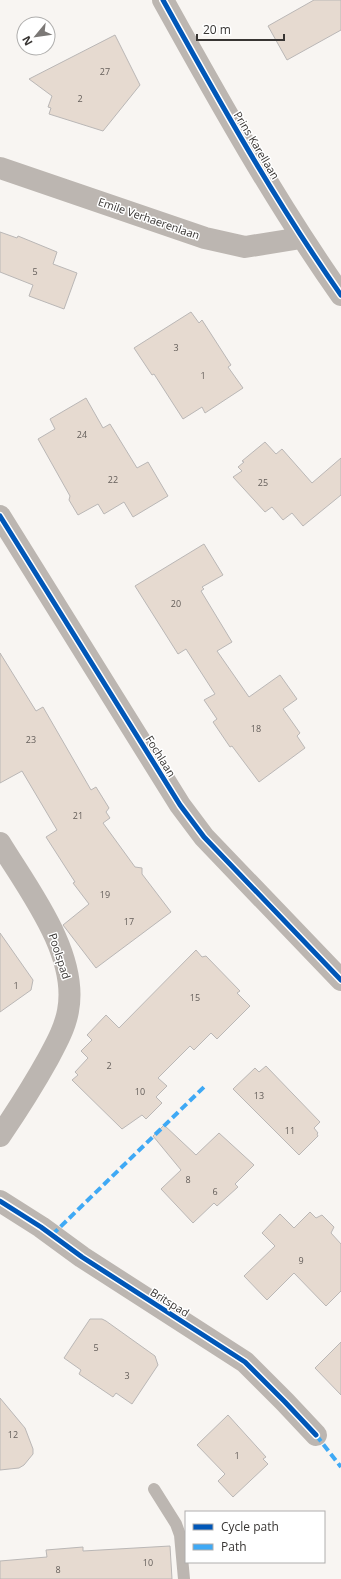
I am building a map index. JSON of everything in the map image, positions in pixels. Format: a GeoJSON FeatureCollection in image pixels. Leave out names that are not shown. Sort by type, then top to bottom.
{"type":"FeatureCollection","features":[{"type":"Feature","properties":{"kind":"street","name":"Prins Karellaan"},"geometry":{"type":"LineString","coordinates":[[163,0],[232,125],[301,238],[341,295]]}},
{"type":"Feature","properties":{"kind":"street","name":"Emile Verhaerenlaan"},"geometry":{"type":"LineString","coordinates":[[0,168],[205,238],[245,247],[301,238]]}},
{"type":"Feature","properties":{"kind":"street","name":"Fochlaan"},"geometry":{"type":"LineString","coordinates":[[0,516],[180,805],[204,837],[341,980]]}},
{"type":"Feature","properties":{"kind":"street","name":"Poolspad"},"geometry":{"type":"LineString","coordinates":[[0,843],[49,923],[65,966],[70,990],[68,1011],[60,1037],[31,1091],[0,1136]]}},
{"type":"Feature","properties":{"kind":"street","name":"Britspad"},"geometry":{"type":"LineString","coordinates":[[0,1201],[41,1227],[82,1257],[245,1362],[316,1435]]}},
{"type":"Feature","properties":{"kind":"lane"},"geometry":{"type":"LineString","coordinates":[[154,1489],[176,1524],[180,1535],[184,1579]]}},
{"type":"Feature","properties":{"kind":"building"},"geometry":{"type":"Polygon","coordinates":[[[314,0],[341,0],[341,30],[287,60],[268,26],[314,0]]]}},
{"type":"Feature","properties":{"kind":"building"},"geometry":{"type":"Polygon","coordinates":[[[115,35],[140,85],[103,131],[49,114],[51,108],[48,107],[52,96],[29,79],[115,35]]]}},
{"type":"Feature","properties":{"kind":"building"},"geometry":{"type":"Polygon","coordinates":[[[0,232],[17,238],[18,236],[57,252],[53,264],[77,273],[64,309],[29,296],[33,285],[0,272],[0,232]]]}},
{"type":"Feature","properties":{"kind":"building"},"geometry":{"type":"Polygon","coordinates":[[[191,312],[199,323],[202,320],[231,365],[228,367],[243,388],[205,413],[202,407],[183,419],[154,374],[152,375],[134,348],[191,312]]]}},
{"type":"Feature","properties":{"kind":"building"},"geometry":{"type":"Polygon","coordinates":[[[86,398],[103,428],[110,424],[137,468],[148,462],[168,496],[133,517],[124,502],[104,514],[98,504],[78,515],[69,500],[70,496],[38,439],[55,429],[50,419],[86,398]]]}},
{"type":"Feature","properties":{"kind":"building"},"geometry":{"type":"Polygon","coordinates":[[[265,442],[276,454],[282,449],[312,483],[341,458],[341,495],[303,526],[292,513],[283,520],[272,507],[265,512],[233,477],[242,471],[238,467],[244,462],[242,461],[265,442]]]}},
{"type":"Feature","properties":{"kind":"building"},"geometry":{"type":"Polygon","coordinates":[[[204,544],[223,575],[202,587],[204,589],[201,591],[232,642],[217,651],[249,697],[280,675],[297,699],[283,709],[300,733],[297,736],[305,748],[259,782],[232,746],[230,747],[213,722],[217,719],[204,700],[215,694],[186,649],[178,654],[135,586],[204,544]]]}},
{"type":"Feature","properties":{"kind":"building"},"geometry":{"type":"Polygon","coordinates":[[[0,653],[36,711],[43,707],[91,790],[96,787],[109,808],[106,812],[110,818],[103,823],[135,867],[142,868],[142,874],[171,912],[96,968],[63,925],[89,904],[73,883],[75,882],[46,837],[57,830],[22,771],[0,783],[0,653]]]}},
{"type":"Feature","properties":{"kind":"building"},"geometry":{"type":"Polygon","coordinates":[[[0,933],[33,980],[31,990],[0,1012],[0,933]]]}},
{"type":"Feature","properties":{"kind":"building"},"geometry":{"type":"Polygon","coordinates":[[[196,950],[202,957],[206,956],[240,991],[237,993],[250,1006],[217,1039],[211,1033],[194,1050],[190,1046],[158,1078],[167,1086],[156,1097],[162,1103],[146,1119],[142,1115],[122,1129],[72,1080],[78,1075],[75,1072],[88,1058],[81,1051],[92,1040],[87,1035],[106,1015],[119,1028],[196,950]]]}},
{"type":"Feature","properties":{"kind":"building"},"geometry":{"type":"Polygon","coordinates":[[[266,1066],[320,1122],[314,1128],[318,1133],[318,1136],[299,1155],[233,1089],[255,1068],[259,1072],[266,1066]]]}},
{"type":"Feature","properties":{"kind":"building"},"geometry":{"type":"Polygon","coordinates":[[[164,1125],[196,1155],[219,1133],[254,1165],[235,1184],[238,1187],[217,1206],[214,1203],[193,1223],[161,1189],[181,1170],[153,1136],[164,1125]]]}},
{"type":"Feature","properties":{"kind":"building"},"geometry":{"type":"Polygon","coordinates":[[[310,1212],[316,1218],[322,1215],[334,1227],[331,1233],[341,1244],[341,1291],[326,1306],[294,1273],[267,1300],[244,1276],[275,1246],[262,1233],[280,1214],[294,1228],[310,1212]]]}},
{"type":"Feature","properties":{"kind":"building"},"geometry":{"type":"Polygon","coordinates":[[[90,1319],[102,1319],[106,1321],[155,1356],[158,1365],[132,1404],[116,1393],[113,1397],[79,1374],[81,1370],[64,1358],[90,1319]]]}},
{"type":"Feature","properties":{"kind":"building"},"geometry":{"type":"Polygon","coordinates":[[[341,1342],[341,1395],[315,1368],[341,1342]]]}},
{"type":"Feature","properties":{"kind":"building"},"geometry":{"type":"Polygon","coordinates":[[[0,1398],[25,1428],[33,1449],[33,1454],[24,1465],[19,1468],[0,1470],[0,1398]]]}},
{"type":"Feature","properties":{"kind":"building"},"geometry":{"type":"Polygon","coordinates":[[[228,1415],[266,1457],[263,1459],[268,1464],[233,1497],[218,1481],[225,1474],[197,1445],[228,1415]]]}},
{"type":"Feature","properties":{"kind":"building"},"geometry":{"type":"Polygon","coordinates":[[[170,1546],[172,1579],[0,1579],[0,1561],[47,1557],[46,1550],[83,1547],[83,1551],[170,1546]]]}},
{"type":"Feature","properties":{"kind":"marked path"},"geometry":{"type":"LineString","coordinates":[[52,1235],[204,1087]]}},
{"type":"Feature","properties":{"kind":"marked path"},"geometry":{"type":"LineString","coordinates":[[316,1435],[341,1467]]}},
{"type":"Feature","properties":{"kind":"cycle path"},"geometry":{"type":"LineString","coordinates":[[163,0],[270,187],[341,295]]}},
{"type":"Feature","properties":{"kind":"cycle path"},"geometry":{"type":"LineString","coordinates":[[0,516],[180,805],[204,837],[341,980]]}},
{"type":"Feature","properties":{"kind":"cycle path"},"geometry":{"type":"LineString","coordinates":[[0,1201],[41,1227],[82,1257],[245,1362],[316,1435]]}}]}
